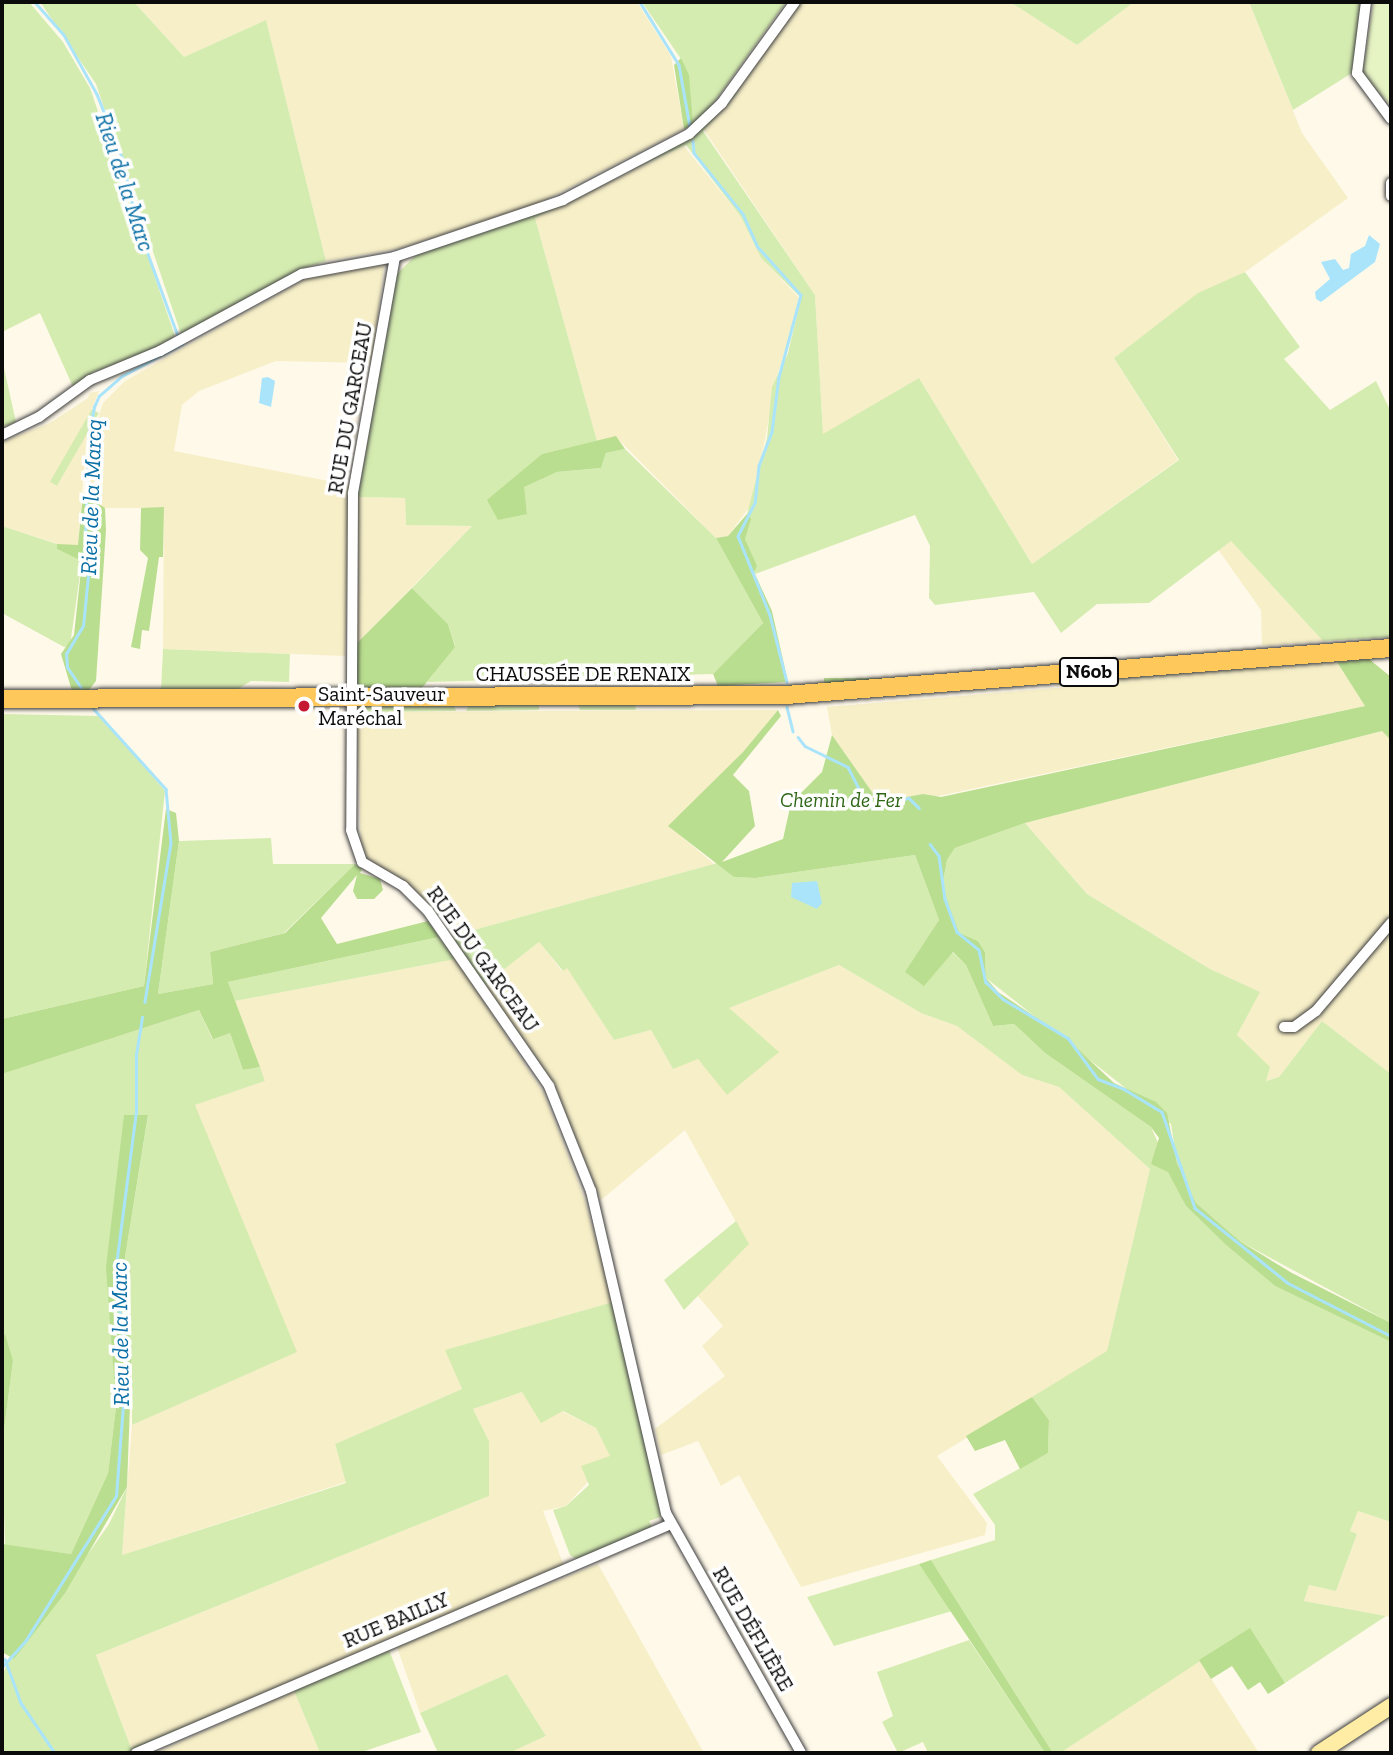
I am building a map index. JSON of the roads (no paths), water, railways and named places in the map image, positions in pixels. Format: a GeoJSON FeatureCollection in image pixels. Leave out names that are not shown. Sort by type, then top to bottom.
{"type":"FeatureCollection","features":[{"type":"Feature","properties":{"kind":"main road","name":"CHAUSSÉE DE RENAIX"},"geometry":{"type":"LineString","coordinates":[[2,699],[786,695],[1391,648]]}},
{"type":"Feature","properties":{"kind":"street"},"geometry":{"type":"LineString","coordinates":[[2,435],[39,417],[90,380],[180,341],[302,274],[395,257],[563,200],[689,134],[722,103],[794,2]]}},
{"type":"Feature","properties":{"kind":"street"},"geometry":{"type":"LineString","coordinates":[[1366,2],[1357,73],[1391,119]]}},
{"type":"Feature","properties":{"kind":"street"},"geometry":{"type":"LineString","coordinates":[[1391,183],[1391,195]]}},
{"type":"Feature","properties":{"kind":"street","name":"RUE DU GARCEAU"},"geometry":{"type":"LineString","coordinates":[[395,257],[354,480],[351,697],[353,846],[362,862],[403,886],[428,911],[549,1086],[591,1191],[671,1524]]}},
{"type":"Feature","properties":{"kind":"street"},"geometry":{"type":"LineString","coordinates":[[1284,1027],[1294,1027],[1316,1011],[1391,923]]}},
{"type":"Feature","properties":{"kind":"street","name":"RUE BAILLY"},"geometry":{"type":"LineString","coordinates":[[136,1753],[671,1524]]}},
{"type":"Feature","properties":{"kind":"street","name":"RUE DÉFLIÈRE"},"geometry":{"type":"LineString","coordinates":[[671,1524],[801,1753]]}},
{"type":"Feature","properties":{"kind":"street"},"geometry":{"type":"LineString","coordinates":[[1319,1753],[1391,1706]]}},
{"type":"Feature","properties":{"kind":"water"},"geometry":{"type":"Polygon","coordinates":[[[1369,235],[1380,244],[1375,262],[1321,302],[1316,299],[1315,292],[1330,279],[1321,262],[1335,259],[1343,270],[1349,268],[1351,254],[1365,246],[1369,235]]]}},
{"type":"Feature","properties":{"kind":"water"},"geometry":{"type":"Polygon","coordinates":[[[268,377],[275,381],[271,407],[259,403],[262,378],[268,377]]]}},
{"type":"Feature","properties":{"kind":"water"},"geometry":{"type":"Polygon","coordinates":[[[817,881],[822,903],[817,909],[791,897],[792,883],[817,881]]]}},
{"type":"Feature","properties":{"kind":"waterway","name":"Rieu de la Marc"},"geometry":{"type":"LineString","coordinates":[[35,2],[64,35],[97,94],[122,157],[137,224],[178,336]]}},
{"type":"Feature","properties":{"kind":"waterway"},"geometry":{"type":"LineString","coordinates":[[640,2],[679,65],[690,127]]}},
{"type":"Feature","properties":{"kind":"waterway"},"geometry":{"type":"LineString","coordinates":[[693,141],[694,153],[743,214],[758,247],[801,295],[779,377],[772,432],[759,466],[755,503],[738,536],[770,615],[787,682]]}},
{"type":"Feature","properties":{"kind":"waterway","name":"Rieu de la Marcq"},"geometry":{"type":"LineString","coordinates":[[81,688],[67,667],[66,654],[83,626],[89,566],[85,538],[89,431],[94,407],[99,396],[122,376],[182,344]]}},
{"type":"Feature","properties":{"kind":"waterway"},"geometry":{"type":"LineString","coordinates":[[787,707],[793,731]]}},
{"type":"Feature","properties":{"kind":"waterway","name":"Rieu de la Marcq"},"geometry":{"type":"LineString","coordinates":[[93,708],[166,789],[171,843],[145,1002]]}},
{"type":"Feature","properties":{"kind":"waterway"},"geometry":{"type":"LineString","coordinates":[[798,737],[805,746],[848,767],[865,801],[873,808],[909,798],[919,808]]}},
{"type":"Feature","properties":{"kind":"waterway"},"geometry":{"type":"LineString","coordinates":[[930,844],[939,856],[945,899],[957,932],[979,950],[986,982],[1003,999],[1068,1038],[1098,1079],[1124,1089],[1162,1112],[1195,1208],[1288,1283],[1391,1336]]}},
{"type":"Feature","properties":{"kind":"waterway","name":"Rieu de la Marc"},"geometry":{"type":"LineString","coordinates":[[2,1667],[26,1640],[116,1496],[126,1367],[115,1273],[136,1111],[136,1055],[142,1017]]}},
{"type":"Feature","properties":{"kind":"waterway"},"geometry":{"type":"LineString","coordinates":[[5,1659],[21,1703],[55,1753]]}},
{"type":"Feature","properties":{"kind":"place","name":"Saint-Sauveur Maréchal"},"geometry":{"type":"Point","coordinates":[304,706]}},
{"type":"Feature","properties":{"kind":"park label","name":"Chemin de Fer"},"geometry":{"type":"Point","coordinates":[841,800]}}]}
